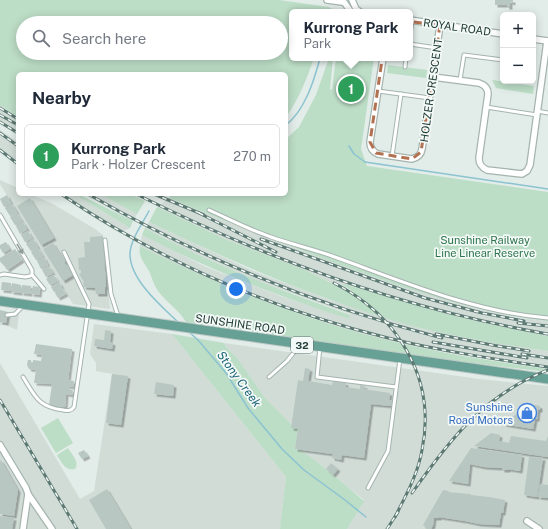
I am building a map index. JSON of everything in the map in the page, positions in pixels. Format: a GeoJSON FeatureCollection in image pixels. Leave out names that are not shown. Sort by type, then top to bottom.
{"type":"FeatureCollection","features":[{"type":"Feature","properties":{"kind":"main road","name":"SUNSHINE ROAD"},"geometry":{"type":"LineString","coordinates":[[0,301],[548,379]]}},
{"type":"Feature","properties":{"kind":"street"},"geometry":{"type":"LineString","coordinates":[[327,0],[351,0],[357,9]]}},
{"type":"Feature","properties":{"kind":"street"},"geometry":{"type":"LineString","coordinates":[[342,1],[349,9]]}},
{"type":"Feature","properties":{"kind":"street","name":"ROYAL ROAD"},"geometry":{"type":"LineString","coordinates":[[413,20],[500,34]]}},
{"type":"Feature","properties":{"kind":"street","name":"HOLZER CRESCENT"},"geometry":{"type":"LineString","coordinates":[[383,61],[370,146],[376,153],[412,159],[420,155],[422,149],[440,25]]}},
{"type":"Feature","properties":{"kind":"street"},"geometry":{"type":"LineString","coordinates":[[433,76],[479,83],[485,86],[488,92],[479,158],[480,164],[487,170],[522,174],[528,169],[546,64],[548,41],[536,39]]}},
{"type":"Feature","properties":{"kind":"street"},"geometry":{"type":"LineString","coordinates":[[0,445],[28,494],[52,529]]}},
{"type":"Feature","properties":{"kind":"street"},"geometry":{"type":"LineString","coordinates":[[23,529],[28,494]]}},
{"type":"Feature","properties":{"kind":"street"},"geometry":{"type":"LineString","coordinates":[[527,521],[539,529]]}},
{"type":"Feature","properties":{"kind":"lane"},"geometry":{"type":"LineString","coordinates":[[413,44],[437,48]]}},
{"type":"Feature","properties":{"kind":"lane"},"geometry":{"type":"LineString","coordinates":[[460,80],[464,55],[500,60]]}},
{"type":"Feature","properties":{"kind":"lane"},"geometry":{"type":"LineString","coordinates":[[405,67],[406,61]]}},
{"type":"Feature","properties":{"kind":"lane"},"geometry":{"type":"LineString","coordinates":[[378,91],[430,98]]}},
{"type":"Feature","properties":{"kind":"lane"},"geometry":{"type":"LineString","coordinates":[[392,156],[401,94]]}},
{"type":"Feature","properties":{"kind":"lane"},"geometry":{"type":"LineString","coordinates":[[486,107],[548,113]]}},
{"type":"Feature","properties":{"kind":"lane"},"geometry":{"type":"LineString","coordinates":[[209,210],[270,236],[444,296],[496,311],[548,318]]}},
{"type":"Feature","properties":{"kind":"lane"},"geometry":{"type":"LineString","coordinates":[[0,215],[31,267],[32,275],[44,290]]}},
{"type":"Feature","properties":{"kind":"lane"},"geometry":{"type":"LineString","coordinates":[[105,240],[111,294],[119,318]]}},
{"type":"Feature","properties":{"kind":"lane"},"geometry":{"type":"LineString","coordinates":[[23,377],[35,397],[47,407],[59,410],[70,410],[74,407],[89,304],[64,252]]}},
{"type":"Feature","properties":{"kind":"lane"},"geometry":{"type":"LineString","coordinates":[[0,275],[4,274],[28,277],[32,275]]}},
{"type":"Feature","properties":{"kind":"lane"},"geometry":{"type":"LineString","coordinates":[[7,315],[15,314],[24,304]]}},
{"type":"Feature","properties":{"kind":"lane"},"geometry":{"type":"LineString","coordinates":[[269,377],[287,360],[300,344]]}},
{"type":"Feature","properties":{"kind":"lane"},"geometry":{"type":"LineString","coordinates":[[320,347],[317,377],[396,387]]}},
{"type":"Feature","properties":{"kind":"lane"},"geometry":{"type":"LineString","coordinates":[[368,488],[388,451],[400,359]]}},
{"type":"Feature","properties":{"kind":"highlighted area"},"geometry":{"type":"Polygon","coordinates":[[[388,19],[440,25],[421,152],[412,159],[376,153],[370,142],[388,19]]]}},
{"type":"Feature","properties":{"kind":"shaded area"},"geometry":{"type":"Polygon","coordinates":[[[0,105],[16,116],[16,134],[0,124],[0,105]]]}},
{"type":"Feature","properties":{"kind":"shaded area"},"geometry":{"type":"Polygon","coordinates":[[[0,130],[16,141],[16,164],[0,152],[0,130]]]}},
{"type":"Feature","properties":{"kind":"shaded area"},"geometry":{"type":"Polygon","coordinates":[[[0,180],[16,187],[16,196],[35,196],[53,204],[103,235],[110,309],[73,304],[0,184],[0,180]]]}},
{"type":"Feature","properties":{"kind":"shaded area"},"geometry":{"type":"Polygon","coordinates":[[[61,196],[77,196],[130,228],[120,233],[61,196]]]}},
{"type":"Feature","properties":{"kind":"shaded area"},"geometry":{"type":"Polygon","coordinates":[[[87,196],[104,196],[137,214],[133,221],[87,196]]]}},
{"type":"Feature","properties":{"kind":"shaded area"},"geometry":{"type":"Polygon","coordinates":[[[169,198],[265,237],[365,274],[473,308],[518,318],[548,321],[548,336],[470,320],[343,284],[341,288],[305,270],[225,239],[157,207],[169,198]]]}},
{"type":"Feature","properties":{"kind":"shaded area"},"geometry":{"type":"Polygon","coordinates":[[[149,222],[251,270],[330,300],[420,328],[465,338],[548,351],[548,369],[422,348],[352,331],[291,311],[197,274],[140,246],[142,235],[206,267],[280,296],[349,319],[350,314],[258,281],[187,250],[145,228],[149,222]]]}},
{"type":"Feature","properties":{"kind":"shaded area"},"geometry":{"type":"Polygon","coordinates":[[[0,311],[19,314],[17,330],[6,325],[0,325],[0,311]]]}},
{"type":"Feature","properties":{"kind":"shaded area"},"geometry":{"type":"Polygon","coordinates":[[[94,324],[172,334],[286,477],[280,529],[0,529],[0,363],[80,499],[94,491],[112,374],[96,371],[96,363],[90,354],[94,324]]]}},
{"type":"Feature","properties":{"kind":"shaded area"},"geometry":{"type":"Polygon","coordinates":[[[224,343],[479,379],[548,386],[548,529],[347,529],[364,500],[320,464],[295,449],[292,425],[265,398],[238,359],[224,343]]]}},
{"type":"Feature","properties":{"kind":"green space"},"geometry":{"type":"Polygon","coordinates":[[[0,0],[279,0],[329,7],[332,9],[289,9],[289,61],[313,61],[299,96],[288,114],[288,72],[16,72],[16,116],[0,105],[0,0]]]}},
{"type":"Feature","properties":{"kind":"green space","name":"Sunshine Railway Line Linear Reserve"},"geometry":{"type":"Polygon","coordinates":[[[328,61],[333,61],[330,89],[332,90],[336,61],[374,61],[361,149],[367,166],[548,192],[548,321],[467,306],[413,290],[314,255],[169,198],[170,196],[288,196],[288,137],[299,127],[316,95],[328,61]]]}},
{"type":"Feature","properties":{"kind":"green space"},"geometry":{"type":"Polygon","coordinates":[[[388,65],[427,70],[426,78],[387,73],[388,65]]]}},
{"type":"Feature","properties":{"kind":"green space"},"geometry":{"type":"Polygon","coordinates":[[[492,80],[500,81],[500,84],[534,86],[533,94],[496,88],[492,80]]]}},
{"type":"Feature","properties":{"kind":"green space"},"geometry":{"type":"Polygon","coordinates":[[[77,196],[82,196],[133,221],[130,228],[77,196]]]}},
{"type":"Feature","properties":{"kind":"green space"},"geometry":{"type":"Polygon","coordinates":[[[104,196],[134,196],[145,201],[137,214],[104,196]]]}},
{"type":"Feature","properties":{"kind":"green space"},"geometry":{"type":"Polygon","coordinates":[[[157,207],[225,239],[305,270],[341,288],[353,291],[342,285],[343,284],[470,320],[548,336],[548,351],[484,341],[420,328],[316,295],[215,253],[149,222],[157,207]]]}},
{"type":"Feature","properties":{"kind":"green space"},"geometry":{"type":"Polygon","coordinates":[[[145,228],[220,265],[350,315],[349,319],[270,292],[193,260],[142,235],[145,228]]]}},
{"type":"Feature","properties":{"kind":"green space"},"geometry":{"type":"Polygon","coordinates":[[[140,246],[242,293],[313,319],[385,340],[485,360],[548,369],[548,372],[446,360],[186,322],[157,289],[143,262],[140,246]]]}},
{"type":"Feature","properties":{"kind":"green space"},"geometry":{"type":"Polygon","coordinates":[[[172,334],[224,343],[238,359],[265,398],[298,429],[295,449],[301,451],[319,463],[364,501],[347,529],[280,529],[286,477],[172,334]]]}},
{"type":"Feature","properties":{"kind":"green space"},"geometry":{"type":"Polygon","coordinates":[[[58,418],[73,443],[56,453],[41,428],[58,418]]]}},
{"type":"Feature","properties":{"kind":"green space"},"geometry":{"type":"Polygon","coordinates":[[[68,448],[77,464],[75,469],[66,468],[57,455],[68,448]]]}},
{"type":"Feature","properties":{"kind":"building"},"geometry":{"type":"Polygon","coordinates":[[[495,0],[513,0],[513,3],[510,2],[510,7],[507,7],[507,5],[495,5],[495,0]]]}},
{"type":"Feature","properties":{"kind":"building"},"geometry":{"type":"Polygon","coordinates":[[[7,195],[11,203],[4,207],[0,199],[7,195]]]}},
{"type":"Feature","properties":{"kind":"building"},"geometry":{"type":"Polygon","coordinates":[[[30,198],[54,238],[41,245],[17,206],[30,198]]]}},
{"type":"Feature","properties":{"kind":"building"},"geometry":{"type":"Polygon","coordinates":[[[12,204],[17,212],[10,216],[5,208],[12,204]]]}},
{"type":"Feature","properties":{"kind":"building"},"geometry":{"type":"Polygon","coordinates":[[[17,213],[22,221],[15,225],[10,217],[17,213]]]}},
{"type":"Feature","properties":{"kind":"building"},"geometry":{"type":"Polygon","coordinates":[[[23,222],[27,229],[20,234],[16,226],[23,222]]]}},
{"type":"Feature","properties":{"kind":"building"},"geometry":{"type":"Polygon","coordinates":[[[28,231],[32,238],[25,242],[21,235],[28,231]]]}},
{"type":"Feature","properties":{"kind":"building"},"geometry":{"type":"Polygon","coordinates":[[[103,236],[106,287],[105,294],[96,294],[95,288],[84,287],[84,282],[79,274],[81,273],[81,270],[79,270],[78,258],[85,257],[84,242],[90,242],[90,237],[103,236]]]}},
{"type":"Feature","properties":{"kind":"building"},"geometry":{"type":"Polygon","coordinates":[[[33,239],[38,247],[31,251],[26,244],[33,239]]]}},
{"type":"Feature","properties":{"kind":"building"},"geometry":{"type":"Polygon","coordinates":[[[6,242],[10,249],[3,253],[0,245],[6,242]]]}},
{"type":"Feature","properties":{"kind":"building"},"geometry":{"type":"Polygon","coordinates":[[[53,243],[62,257],[63,256],[66,261],[64,262],[73,275],[63,281],[43,249],[53,243]]]}},
{"type":"Feature","properties":{"kind":"building"},"geometry":{"type":"Polygon","coordinates":[[[38,248],[43,256],[36,260],[31,252],[38,248]]]}},
{"type":"Feature","properties":{"kind":"building"},"geometry":{"type":"Polygon","coordinates":[[[15,249],[22,260],[7,270],[0,261],[0,258],[15,249]]]}},
{"type":"Feature","properties":{"kind":"building"},"geometry":{"type":"Polygon","coordinates":[[[44,257],[48,265],[41,269],[37,261],[44,257]]]}},
{"type":"Feature","properties":{"kind":"building"},"geometry":{"type":"Polygon","coordinates":[[[49,266],[53,273],[46,277],[42,270],[49,266]]]}},
{"type":"Feature","properties":{"kind":"building"},"geometry":{"type":"Polygon","coordinates":[[[54,275],[58,281],[50,285],[46,279],[54,275]]]}},
{"type":"Feature","properties":{"kind":"building"},"geometry":{"type":"Polygon","coordinates":[[[2,282],[11,283],[10,291],[1,290],[2,282]]]}},
{"type":"Feature","properties":{"kind":"building"},"geometry":{"type":"Polygon","coordinates":[[[59,282],[62,287],[54,292],[51,287],[59,282]]]}},
{"type":"Feature","properties":{"kind":"building"},"geometry":{"type":"Polygon","coordinates":[[[12,283],[21,285],[20,293],[11,292],[12,283]]]}},
{"type":"Feature","properties":{"kind":"building"},"geometry":{"type":"Polygon","coordinates":[[[22,285],[31,286],[30,294],[21,293],[22,285]]]}},
{"type":"Feature","properties":{"kind":"building"},"geometry":{"type":"Polygon","coordinates":[[[33,286],[40,287],[39,295],[31,294],[33,286]]]}},
{"type":"Feature","properties":{"kind":"building"},"geometry":{"type":"Polygon","coordinates":[[[62,288],[66,294],[58,298],[55,293],[62,288]]]}},
{"type":"Feature","properties":{"kind":"building"},"geometry":{"type":"Polygon","coordinates":[[[0,310],[8,312],[6,323],[0,322],[0,310]]]}},
{"type":"Feature","properties":{"kind":"building"},"geometry":{"type":"Polygon","coordinates":[[[105,330],[111,331],[110,342],[113,343],[112,349],[94,346],[95,339],[104,340],[105,330]]]}},
{"type":"Feature","properties":{"kind":"building"},"geometry":{"type":"Polygon","coordinates":[[[36,344],[72,349],[68,380],[74,381],[73,387],[67,387],[70,388],[69,390],[73,390],[72,395],[66,394],[65,407],[49,405],[52,384],[34,383],[36,370],[29,369],[27,365],[28,360],[31,360],[31,363],[33,363],[33,360],[41,361],[42,355],[34,354],[36,344]]]}},
{"type":"Feature","properties":{"kind":"building"},"geometry":{"type":"Polygon","coordinates":[[[305,368],[310,369],[308,381],[332,385],[333,381],[346,383],[346,387],[360,389],[360,385],[365,386],[364,389],[390,393],[389,400],[393,400],[392,406],[371,404],[364,458],[342,455],[341,460],[332,458],[333,454],[295,449],[298,429],[291,428],[298,380],[303,381],[305,368]]]}},
{"type":"Feature","properties":{"kind":"building"},"geometry":{"type":"Polygon","coordinates":[[[112,374],[128,376],[121,425],[106,423],[112,374]]]}},
{"type":"Feature","properties":{"kind":"building"},"geometry":{"type":"Polygon","coordinates":[[[156,382],[174,385],[173,396],[154,394],[156,382]]]}},
{"type":"Feature","properties":{"kind":"building"},"geometry":{"type":"Polygon","coordinates":[[[529,404],[540,406],[533,429],[503,424],[529,404]]]}},
{"type":"Feature","properties":{"kind":"building"},"geometry":{"type":"Polygon","coordinates":[[[491,433],[500,435],[499,441],[509,443],[511,436],[546,441],[548,436],[548,457],[474,446],[491,433]]]}},
{"type":"Feature","properties":{"kind":"building"},"geometry":{"type":"Polygon","coordinates":[[[471,448],[522,455],[520,471],[508,469],[502,470],[502,468],[484,467],[470,464],[468,484],[449,481],[471,448]]]}},
{"type":"Feature","properties":{"kind":"building"},"geometry":{"type":"Polygon","coordinates":[[[84,450],[88,456],[82,459],[78,453],[84,450]]]}},
{"type":"Feature","properties":{"kind":"building"},"geometry":{"type":"Polygon","coordinates":[[[529,457],[543,458],[537,497],[524,495],[529,457]]]}},
{"type":"Feature","properties":{"kind":"building"},"geometry":{"type":"Polygon","coordinates":[[[1,460],[18,490],[14,516],[0,514],[1,460]]]}},
{"type":"Feature","properties":{"kind":"building"},"geometry":{"type":"Polygon","coordinates":[[[331,463],[338,469],[333,475],[326,469],[331,463]]]}},
{"type":"Feature","properties":{"kind":"building"},"geometry":{"type":"Polygon","coordinates":[[[540,484],[548,485],[548,498],[538,497],[540,484]]]}},
{"type":"Feature","properties":{"kind":"building"},"geometry":{"type":"Polygon","coordinates":[[[107,489],[131,529],[106,529],[89,500],[107,489]]]}},
{"type":"Feature","properties":{"kind":"building"},"geometry":{"type":"Polygon","coordinates":[[[443,490],[505,500],[499,525],[479,524],[439,517],[434,518],[431,529],[427,529],[423,525],[443,490]]]}},
{"type":"Feature","properties":{"kind":"building"},"geometry":{"type":"Polygon","coordinates":[[[0,516],[14,518],[12,529],[0,529],[0,516]]]}},
{"type":"Feature","properties":{"kind":"waterway","name":"Stony Creek"},"geometry":{"type":"LineString","coordinates":[[288,123],[293,119],[304,103],[312,85],[319,61]]}},
{"type":"Feature","properties":{"kind":"waterway"},"geometry":{"type":"LineString","coordinates":[[349,146],[354,154],[365,162],[548,189]]}},
{"type":"Feature","properties":{"kind":"waterway","name":"Stony Creek"},"geometry":{"type":"LineString","coordinates":[[149,211],[132,242],[130,253],[131,263],[135,273],[148,292],[179,323]]}},
{"type":"Feature","properties":{"kind":"waterway","name":"Stony Creek"},"geometry":{"type":"LineString","coordinates":[[189,332],[198,340],[226,373],[248,408],[282,449],[304,470],[366,517]]}},
{"type":"Feature","properties":{"kind":"railway"},"geometry":{"type":"LineString","coordinates":[[0,108],[16,118]]}},
{"type":"Feature","properties":{"kind":"railway"},"geometry":{"type":"LineString","coordinates":[[0,115],[16,124]]}},
{"type":"Feature","properties":{"kind":"railway"},"geometry":{"type":"LineString","coordinates":[[0,122],[16,132]]}},
{"type":"Feature","properties":{"kind":"railway"},"geometry":{"type":"LineString","coordinates":[[0,133],[16,145]]}},
{"type":"Feature","properties":{"kind":"railway"},"geometry":{"type":"LineString","coordinates":[[0,150],[16,162]]}},
{"type":"Feature","properties":{"kind":"railway"},"geometry":{"type":"LineString","coordinates":[[64,196],[138,241],[177,261],[218,280],[302,313],[408,343],[548,367]]}},
{"type":"Feature","properties":{"kind":"railway"},"geometry":{"type":"LineString","coordinates":[[92,196],[173,239],[260,278],[350,311],[442,338]]}},
{"type":"Feature","properties":{"kind":"railway"},"geometry":{"type":"LineString","coordinates":[[140,196],[235,240],[337,279],[441,311],[548,334]]}},
{"type":"Feature","properties":{"kind":"railway"},"geometry":{"type":"LineString","coordinates":[[159,196],[204,215]]}},
{"type":"Feature","properties":{"kind":"railway"},"geometry":{"type":"LineString","coordinates":[[199,213],[276,252]]}},
{"type":"Feature","properties":{"kind":"railway"},"geometry":{"type":"LineString","coordinates":[[261,239],[425,298],[482,313],[524,321]]}},
{"type":"Feature","properties":{"kind":"railway"},"geometry":{"type":"LineString","coordinates":[[334,283],[356,296],[376,312],[393,331],[407,352],[417,374],[423,398],[425,423],[422,450],[415,476],[395,517]]}},
{"type":"Feature","properties":{"kind":"railway"},"geometry":{"type":"LineString","coordinates":[[518,323],[548,326]]}},
{"type":"Feature","properties":{"kind":"railway"},"geometry":{"type":"LineString","coordinates":[[436,334],[529,351]]}},
{"type":"Feature","properties":{"kind":"railway"},"geometry":{"type":"LineString","coordinates":[[433,342],[527,358]]}},
{"type":"Feature","properties":{"kind":"railway"},"geometry":{"type":"LineString","coordinates":[[522,354],[548,358]]}},
{"type":"Feature","properties":{"kind":"railway"},"geometry":{"type":"LineString","coordinates":[[412,493],[440,455],[470,421],[505,392],[525,380],[548,370]]}},
{"type":"Feature","properties":{"kind":"railway"},"geometry":{"type":"LineString","coordinates":[[0,400],[77,529]]}},
{"type":"Feature","properties":{"kind":"railway"},"geometry":{"type":"LineString","coordinates":[[387,529],[398,512]]}},
{"type":"Feature","properties":{"kind":"place","name":"Kurrong Park"},"geometry":{"type":"Point","coordinates":[351,89]}},
{"type":"Feature","properties":{"kind":"place","name":"Sunshine Road Motors"},"geometry":{"type":"Point","coordinates":[527,413]}}]}
